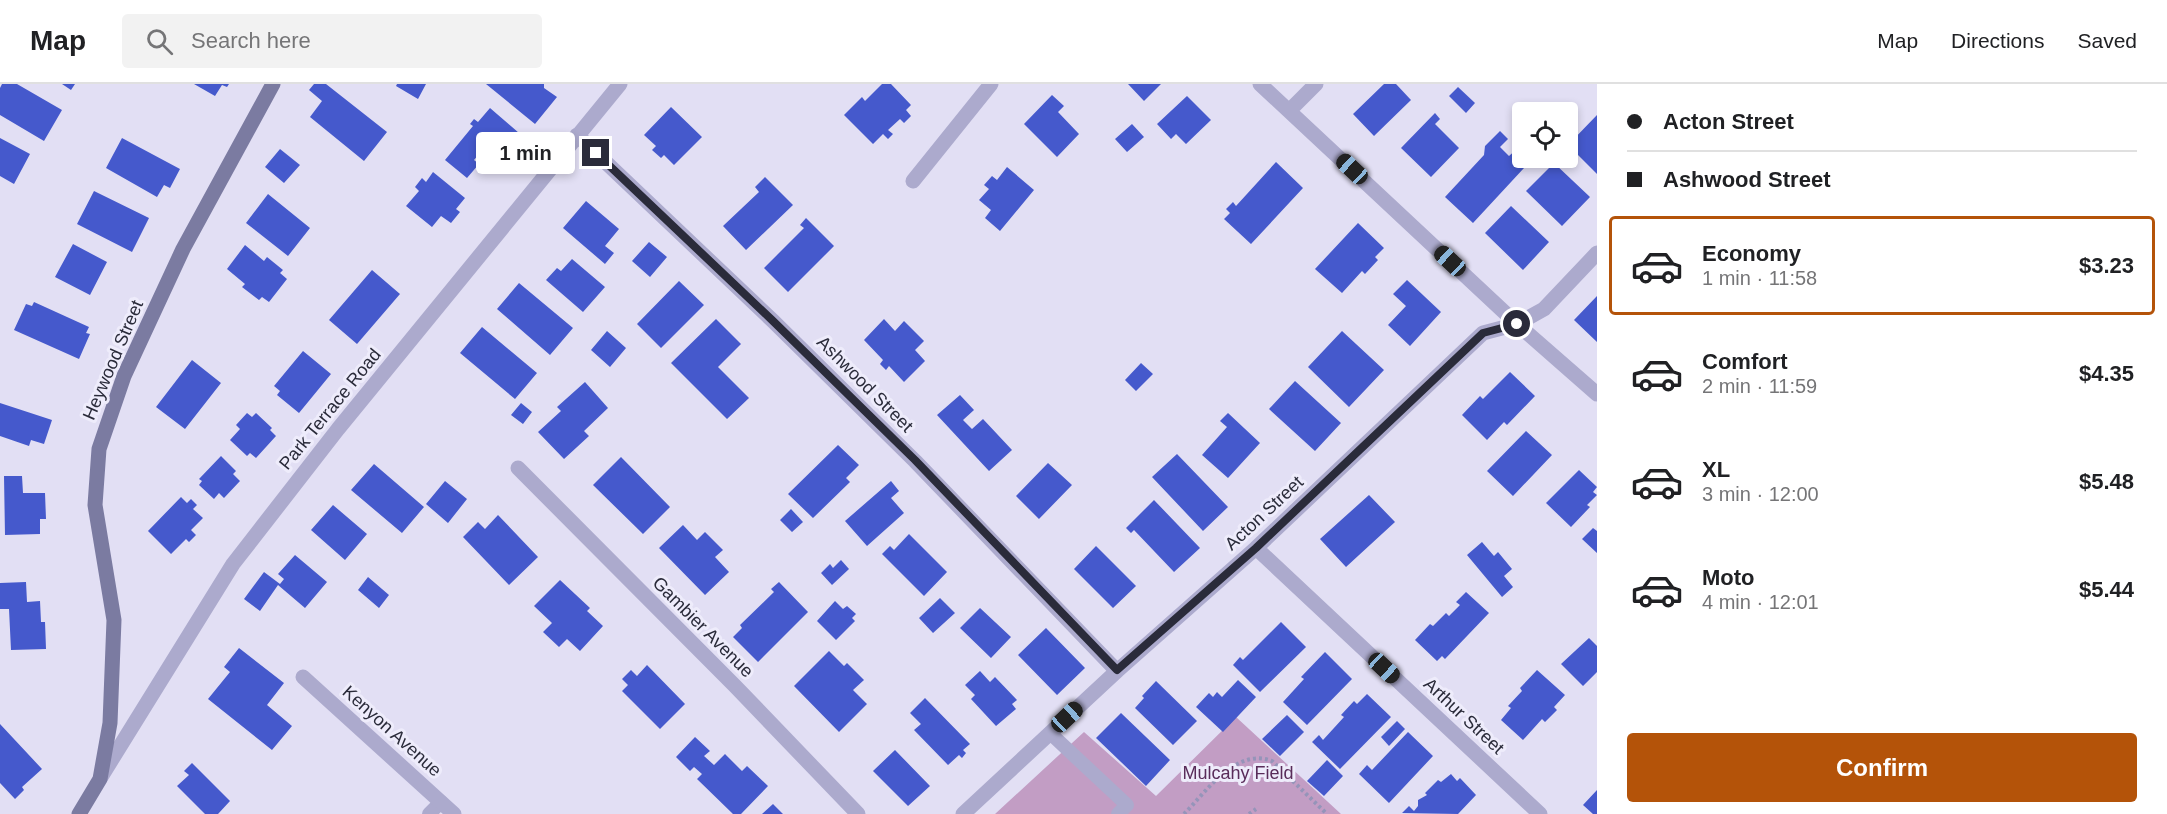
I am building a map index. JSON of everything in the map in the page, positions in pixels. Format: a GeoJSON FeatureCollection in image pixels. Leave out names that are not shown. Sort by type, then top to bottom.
{"type":"FeatureCollection","features":[{"type":"Feature","properties":{"kind":"street","name":"Heywood Street"},"geometry":{"type":"LineString","coordinates":[[79,814],[100,779],[110,723],[114,620],[95,505],[99,449],[124,376],[183,249],[273,84]]}},
{"type":"Feature","properties":{"kind":"street","name":"Park Terrace Road"},"geometry":{"type":"LineString","coordinates":[[100,779],[233,564],[338,429],[620,84]]}},
{"type":"Feature","properties":{"kind":"street"},"geometry":{"type":"LineString","coordinates":[[913,181],[991,84]]}},
{"type":"Feature","properties":{"kind":"street"},"geometry":{"type":"LineString","coordinates":[[1260,84],[1517,324],[1597,394]]}},
{"type":"Feature","properties":{"kind":"street"},"geometry":{"type":"LineString","coordinates":[[1290,110],[1316,84]]}},
{"type":"Feature","properties":{"kind":"street","name":"Ashwood Street"},"geometry":{"type":"LineString","coordinates":[[577,135],[773,321],[906,452],[1117,670]]}},
{"type":"Feature","properties":{"kind":"street","name":"Acton Street"},"geometry":{"type":"LineString","coordinates":[[963,814],[1117,670],[1256,548],[1483,333],[1517,324],[1544,309],[1597,253]]}},
{"type":"Feature","properties":{"kind":"street","name":"Gambier Avenue"},"geometry":{"type":"LineString","coordinates":[[518,468],[735,686],[858,814]]}},
{"type":"Feature","properties":{"kind":"street","name":"Arthur Street"},"geometry":{"type":"LineString","coordinates":[[1256,548],[1540,814]]}},
{"type":"Feature","properties":{"kind":"street","name":"Kenyon Avenue"},"geometry":{"type":"LineString","coordinates":[[303,677],[454,814]]}},
{"type":"Feature","properties":{"kind":"lane"},"geometry":{"type":"LineString","coordinates":[[1050,733],[1126,805],[1118,814]]}},
{"type":"Feature","properties":{"kind":"lane"},"geometry":{"type":"LineString","coordinates":[[429,814],[441,802]]}},
{"type":"Feature","properties":{"kind":"path"},"geometry":{"type":"LineString","coordinates":[[1184,814],[1225,772],[1235,765],[1255,759],[1266,759],[1272,761],[1327,814]]}},
{"type":"Feature","properties":{"kind":"path"},"geometry":{"type":"LineString","coordinates":[[1249,814],[1256,809]]}},
{"type":"Feature","properties":{"kind":"green space","name":"Mulcahy Field"},"geometry":{"type":"Polygon","coordinates":[[[1236,717],[1341,814],[995,814],[1084,732],[1156,796],[1236,717]]]}},
{"type":"Feature","properties":{"kind":"building"},"geometry":{"type":"Polygon","coordinates":[[[2,84],[17,84],[62,110],[44,141],[0,115],[2,84]]]}},
{"type":"Feature","properties":{"kind":"building"},"geometry":{"type":"Polygon","coordinates":[[[62,84],[75,84],[71,90],[62,84]]]}},
{"type":"Feature","properties":{"kind":"building"},"geometry":{"type":"Polygon","coordinates":[[[194,84],[229,84],[227,87],[222,85],[215,96],[194,84]]]}},
{"type":"Feature","properties":{"kind":"building"},"geometry":{"type":"Polygon","coordinates":[[[314,84],[326,84],[387,132],[364,161],[310,117],[322,101],[309,90],[314,84]]]}},
{"type":"Feature","properties":{"kind":"building"},"geometry":{"type":"Polygon","coordinates":[[[397,84],[426,84],[418,99],[396,86],[397,84]]]}},
{"type":"Feature","properties":{"kind":"building"},"geometry":{"type":"Polygon","coordinates":[[[486,84],[544,84],[544,88],[557,97],[535,124],[486,84]]]}},
{"type":"Feature","properties":{"kind":"building"},"geometry":{"type":"Polygon","coordinates":[[[882,84],[891,84],[911,105],[906,110],[911,116],[904,123],[900,119],[888,130],[893,134],[888,139],[883,134],[873,144],[844,115],[862,97],[865,101],[882,84]]]}},
{"type":"Feature","properties":{"kind":"building"},"geometry":{"type":"Polygon","coordinates":[[[1128,84],[1161,84],[1144,101],[1128,84]]]}},
{"type":"Feature","properties":{"kind":"building"},"geometry":{"type":"Polygon","coordinates":[[[1384,84],[1396,84],[1411,100],[1374,136],[1353,114],[1384,84]]]}},
{"type":"Feature","properties":{"kind":"building"},"geometry":{"type":"Polygon","coordinates":[[[1458,87],[1475,103],[1466,113],[1449,96],[1458,87]]]}},
{"type":"Feature","properties":{"kind":"building"},"geometry":{"type":"Polygon","coordinates":[[[1052,95],[1064,106],[1058,112],[1079,134],[1057,157],[1024,124],[1052,95]]]}},
{"type":"Feature","properties":{"kind":"building"},"geometry":{"type":"Polygon","coordinates":[[[1187,96],[1211,120],[1186,144],[1176,134],[1171,139],[1157,124],[1187,96]]]}},
{"type":"Feature","properties":{"kind":"building"},"geometry":{"type":"Polygon","coordinates":[[[671,107],[702,137],[674,165],[664,155],[661,158],[652,150],[656,146],[644,135],[671,107]]]}},
{"type":"Feature","properties":{"kind":"building"},"geometry":{"type":"Polygon","coordinates":[[[490,108],[519,133],[501,154],[497,151],[488,161],[480,153],[474,160],[479,164],[467,178],[445,160],[473,126],[470,124],[474,119],[478,122],[490,108]]]}},
{"type":"Feature","properties":{"kind":"building"},"geometry":{"type":"Polygon","coordinates":[[[1435,113],[1440,119],[1435,124],[1459,148],[1431,177],[1401,148],[1435,113]]]}},
{"type":"Feature","properties":{"kind":"building"},"geometry":{"type":"Polygon","coordinates":[[[1597,115],[1597,174],[1578,155],[1578,135],[1597,115]]]}},
{"type":"Feature","properties":{"kind":"building"},"geometry":{"type":"Polygon","coordinates":[[[1132,124],[1144,137],[1127,152],[1115,139],[1132,124]]]}},
{"type":"Feature","properties":{"kind":"building"},"geometry":{"type":"Polygon","coordinates":[[[1500,131],[1508,139],[1500,147],[1509,156],[1512,153],[1512,168],[1524,168],[1473,223],[1445,197],[1484,155],[1485,146],[1500,131]]]}},
{"type":"Feature","properties":{"kind":"building"},"geometry":{"type":"Polygon","coordinates":[[[0,138],[30,154],[14,184],[0,176],[0,138]]]}},
{"type":"Feature","properties":{"kind":"building"},"geometry":{"type":"Polygon","coordinates":[[[122,138],[180,169],[170,188],[164,185],[157,197],[106,168],[122,138]]]}},
{"type":"Feature","properties":{"kind":"building"},"geometry":{"type":"Polygon","coordinates":[[[280,149],[300,165],[284,183],[265,167],[280,149]]]}},
{"type":"Feature","properties":{"kind":"building"},"geometry":{"type":"Polygon","coordinates":[[[1276,162],[1303,188],[1251,244],[1224,219],[1230,213],[1226,209],[1233,202],[1236,206],[1276,162]]]}},
{"type":"Feature","properties":{"kind":"building"},"geometry":{"type":"Polygon","coordinates":[[[1007,167],[1034,190],[1000,231],[985,218],[991,210],[979,200],[989,189],[984,185],[992,176],[997,180],[1007,167]]]}},
{"type":"Feature","properties":{"kind":"building"},"geometry":{"type":"Polygon","coordinates":[[[1549,168],[1559,168],[1590,197],[1562,226],[1526,191],[1549,168]]]}},
{"type":"Feature","properties":{"kind":"building"},"geometry":{"type":"Polygon","coordinates":[[[433,172],[465,198],[456,209],[460,212],[451,223],[441,216],[432,227],[406,206],[419,191],[415,187],[422,178],[426,182],[433,172]]]}},
{"type":"Feature","properties":{"kind":"building"},"geometry":{"type":"Polygon","coordinates":[[[765,177],[793,205],[746,250],[723,226],[759,192],[755,187],[765,177]]]}},
{"type":"Feature","properties":{"kind":"building"},"geometry":{"type":"Polygon","coordinates":[[[94,191],[149,218],[132,252],[77,224],[94,191]]]}},
{"type":"Feature","properties":{"kind":"building"},"geometry":{"type":"Polygon","coordinates":[[[268,194],[310,228],[288,256],[246,223],[268,194]]]}},
{"type":"Feature","properties":{"kind":"building"},"geometry":{"type":"Polygon","coordinates":[[[586,201],[619,229],[605,246],[614,253],[605,264],[563,228],[586,201]]]}},
{"type":"Feature","properties":{"kind":"building"},"geometry":{"type":"Polygon","coordinates":[[[1511,206],[1549,242],[1523,270],[1485,233],[1511,206]]]}},
{"type":"Feature","properties":{"kind":"building"},"geometry":{"type":"Polygon","coordinates":[[[806,218],[834,246],[788,292],[764,268],[804,228],[800,225],[806,218]]]}},
{"type":"Feature","properties":{"kind":"building"},"geometry":{"type":"Polygon","coordinates":[[[1358,223],[1384,248],[1375,257],[1378,260],[1365,274],[1362,271],[1342,293],[1315,269],[1358,223]]]}},
{"type":"Feature","properties":{"kind":"building"},"geometry":{"type":"Polygon","coordinates":[[[649,242],[667,257],[650,277],[632,261],[649,242]]]}},
{"type":"Feature","properties":{"kind":"building"},"geometry":{"type":"Polygon","coordinates":[[[73,244],[107,262],[90,295],[55,277],[73,244]]]}},
{"type":"Feature","properties":{"kind":"building"},"geometry":{"type":"Polygon","coordinates":[[[245,245],[264,261],[267,257],[283,270],[280,273],[287,279],[269,302],[262,297],[259,300],[242,287],[245,284],[227,269],[245,245]]]}},
{"type":"Feature","properties":{"kind":"building"},"geometry":{"type":"Polygon","coordinates":[[[572,259],[605,287],[583,312],[546,280],[557,268],[561,271],[572,259]]]}},
{"type":"Feature","properties":{"kind":"building"},"geometry":{"type":"Polygon","coordinates":[[[372,270],[400,294],[357,344],[329,320],[372,270]]]}},
{"type":"Feature","properties":{"kind":"building"},"geometry":{"type":"Polygon","coordinates":[[[1407,280],[1441,312],[1410,346],[1388,325],[1406,306],[1393,294],[1407,280]]]}},
{"type":"Feature","properties":{"kind":"building"},"geometry":{"type":"Polygon","coordinates":[[[679,281],[704,305],[661,348],[637,324],[679,281]]]}},
{"type":"Feature","properties":{"kind":"building"},"geometry":{"type":"Polygon","coordinates":[[[519,283],[573,328],[550,355],[497,309],[519,283]]]}},
{"type":"Feature","properties":{"kind":"building"},"geometry":{"type":"Polygon","coordinates":[[[1597,296],[1597,342],[1574,320],[1597,296]]]}},
{"type":"Feature","properties":{"kind":"building"},"geometry":{"type":"Polygon","coordinates":[[[34,302],[89,327],[86,333],[90,334],[79,359],[14,330],[26,304],[32,306],[34,302]]]}},
{"type":"Feature","properties":{"kind":"building"},"geometry":{"type":"Polygon","coordinates":[[[716,319],[741,344],[718,367],[749,398],[727,419],[671,363],[716,319]]]}},
{"type":"Feature","properties":{"kind":"building"},"geometry":{"type":"Polygon","coordinates":[[[884,319],[895,331],[904,321],[924,341],[915,350],[925,361],[904,382],[889,366],[886,370],[880,364],[883,360],[864,340],[884,319]]]}},
{"type":"Feature","properties":{"kind":"building"},"geometry":{"type":"Polygon","coordinates":[[[482,327],[537,373],[515,399],[460,353],[482,327]]]}},
{"type":"Feature","properties":{"kind":"building"},"geometry":{"type":"Polygon","coordinates":[[[607,331],[626,348],[610,367],[591,350],[607,331]]]}},
{"type":"Feature","properties":{"kind":"building"},"geometry":{"type":"Polygon","coordinates":[[[1342,331],[1384,370],[1349,407],[1308,367],[1342,331]]]}},
{"type":"Feature","properties":{"kind":"building"},"geometry":{"type":"Polygon","coordinates":[[[303,351],[331,374],[299,413],[277,395],[280,391],[274,386],[303,351]]]}},
{"type":"Feature","properties":{"kind":"building"},"geometry":{"type":"Polygon","coordinates":[[[192,360],[221,383],[185,429],[156,407],[192,360]]]}},
{"type":"Feature","properties":{"kind":"building"},"geometry":{"type":"Polygon","coordinates":[[[1141,363],[1153,374],[1136,391],[1125,380],[1141,363]]]}},
{"type":"Feature","properties":{"kind":"building"},"geometry":{"type":"Polygon","coordinates":[[[1510,372],[1535,396],[1507,425],[1504,422],[1487,440],[1462,415],[1480,396],[1483,399],[1510,372]]]}},
{"type":"Feature","properties":{"kind":"building"},"geometry":{"type":"Polygon","coordinates":[[[1295,381],[1341,423],[1315,451],[1269,409],[1295,381]]]}},
{"type":"Feature","properties":{"kind":"building"},"geometry":{"type":"Polygon","coordinates":[[[585,382],[608,408],[584,431],[589,436],[564,459],[538,432],[561,411],[557,407],[585,382]]]}},
{"type":"Feature","properties":{"kind":"building"},"geometry":{"type":"Polygon","coordinates":[[[960,395],[974,410],[963,420],[972,429],[983,419],[1012,450],[989,471],[937,415],[960,395]]]}},
{"type":"Feature","properties":{"kind":"building"},"geometry":{"type":"Polygon","coordinates":[[[0,403],[52,420],[44,444],[31,440],[29,446],[0,436],[0,403]]]}},
{"type":"Feature","properties":{"kind":"building"},"geometry":{"type":"Polygon","coordinates":[[[521,403],[532,412],[523,424],[511,415],[521,403]]]}},
{"type":"Feature","properties":{"kind":"building"},"geometry":{"type":"Polygon","coordinates":[[[247,413],[252,417],[256,413],[272,428],[270,430],[276,436],[256,458],[250,453],[247,456],[230,440],[240,429],[236,425],[247,413]]]}},
{"type":"Feature","properties":{"kind":"building"},"geometry":{"type":"Polygon","coordinates":[[[1228,413],[1260,443],[1228,478],[1202,455],[1227,427],[1220,421],[1228,413]]]}},
{"type":"Feature","properties":{"kind":"building"},"geometry":{"type":"Polygon","coordinates":[[[1526,431],[1552,455],[1513,496],[1487,471],[1526,431]]]}},
{"type":"Feature","properties":{"kind":"building"},"geometry":{"type":"Polygon","coordinates":[[[838,445],[859,465],[846,478],[850,482],[813,518],[788,494],[838,445]]]}},
{"type":"Feature","properties":{"kind":"building"},"geometry":{"type":"Polygon","coordinates":[[[1177,454],[1228,507],[1203,531],[1152,477],[1177,454]]]}},
{"type":"Feature","properties":{"kind":"building"},"geometry":{"type":"Polygon","coordinates":[[[221,456],[236,471],[233,474],[240,481],[224,498],[219,493],[214,499],[199,485],[202,481],[199,479],[221,456]]]}},
{"type":"Feature","properties":{"kind":"building"},"geometry":{"type":"Polygon","coordinates":[[[621,457],[670,507],[643,534],[593,485],[621,457]]]}},
{"type":"Feature","properties":{"kind":"building"},"geometry":{"type":"Polygon","coordinates":[[[1048,463],[1072,485],[1039,519],[1016,496],[1048,463]]]}},
{"type":"Feature","properties":{"kind":"building"},"geometry":{"type":"Polygon","coordinates":[[[374,464],[424,507],[402,533],[351,490],[374,464]]]}},
{"type":"Feature","properties":{"kind":"building"},"geometry":{"type":"Polygon","coordinates":[[[1579,470],[1597,487],[1593,492],[1597,495],[1587,505],[1590,507],[1571,527],[1546,503],[1579,470]]]}},
{"type":"Feature","properties":{"kind":"building"},"geometry":{"type":"Polygon","coordinates":[[[4,476],[22,476],[23,493],[45,493],[46,519],[40,519],[40,534],[5,535],[4,476]]]}},
{"type":"Feature","properties":{"kind":"building"},"geometry":{"type":"Polygon","coordinates":[[[445,481],[467,499],[448,523],[426,504],[445,481]]]}},
{"type":"Feature","properties":{"kind":"building"},"geometry":{"type":"Polygon","coordinates":[[[891,481],[899,491],[891,498],[904,513],[867,546],[845,521],[891,481]]]}},
{"type":"Feature","properties":{"kind":"building"},"geometry":{"type":"Polygon","coordinates":[[[1369,495],[1395,522],[1346,567],[1320,539],[1369,495]]]}},
{"type":"Feature","properties":{"kind":"building"},"geometry":{"type":"Polygon","coordinates":[[[181,497],[187,503],[191,499],[197,505],[193,509],[203,518],[191,530],[196,535],[189,542],[186,539],[171,554],[148,531],[181,497]]]}},
{"type":"Feature","properties":{"kind":"building"},"geometry":{"type":"Polygon","coordinates":[[[1154,500],[1200,548],[1174,572],[1134,530],[1131,533],[1126,528],[1154,500]]]}},
{"type":"Feature","properties":{"kind":"building"},"geometry":{"type":"Polygon","coordinates":[[[333,505],[367,534],[345,560],[311,530],[333,505]]]}},
{"type":"Feature","properties":{"kind":"building"},"geometry":{"type":"Polygon","coordinates":[[[791,509],[803,522],[792,532],[780,520],[791,509]]]}},
{"type":"Feature","properties":{"kind":"building"},"geometry":{"type":"Polygon","coordinates":[[[498,515],[538,557],[509,585],[463,537],[478,522],[485,529],[498,515]]]}},
{"type":"Feature","properties":{"kind":"building"},"geometry":{"type":"Polygon","coordinates":[[[683,525],[697,540],[705,532],[723,550],[715,557],[729,572],[705,595],[659,548],[683,525]]]}},
{"type":"Feature","properties":{"kind":"building"},"geometry":{"type":"Polygon","coordinates":[[[1593,528],[1597,531],[1597,553],[1582,539],[1593,528]]]}},
{"type":"Feature","properties":{"kind":"building"},"geometry":{"type":"Polygon","coordinates":[[[909,534],[947,572],[924,596],[882,554],[890,546],[894,550],[909,534]]]}},
{"type":"Feature","properties":{"kind":"building"},"geometry":{"type":"Polygon","coordinates":[[[1482,542],[1494,556],[1498,552],[1512,569],[1504,576],[1513,587],[1502,597],[1467,555],[1482,542]]]}},
{"type":"Feature","properties":{"kind":"building"},"geometry":{"type":"Polygon","coordinates":[[[1096,546],[1136,586],[1113,608],[1074,569],[1096,546]]]}},
{"type":"Feature","properties":{"kind":"building"},"geometry":{"type":"Polygon","coordinates":[[[295,555],[327,582],[305,608],[278,585],[260,611],[244,599],[264,572],[280,584],[284,579],[278,574],[295,555]]]}},
{"type":"Feature","properties":{"kind":"building"},"geometry":{"type":"Polygon","coordinates":[[[841,560],[849,569],[832,585],[821,573],[830,564],[833,568],[841,560]]]}},
{"type":"Feature","properties":{"kind":"building"},"geometry":{"type":"Polygon","coordinates":[[[368,577],[389,595],[379,608],[358,590],[368,577]]]}},
{"type":"Feature","properties":{"kind":"building"},"geometry":{"type":"Polygon","coordinates":[[[560,580],[590,608],[587,611],[603,626],[580,651],[567,639],[559,647],[543,632],[552,623],[534,606],[560,580]]]}},
{"type":"Feature","properties":{"kind":"building"},"geometry":{"type":"Polygon","coordinates":[[[26,582],[27,602],[40,601],[41,622],[45,622],[46,649],[11,650],[9,609],[0,609],[0,583],[26,582]]]}},
{"type":"Feature","properties":{"kind":"building"},"geometry":{"type":"Polygon","coordinates":[[[779,582],[808,612],[758,662],[733,637],[742,628],[740,625],[774,592],[771,589],[779,582]]]}},
{"type":"Feature","properties":{"kind":"building"},"geometry":{"type":"Polygon","coordinates":[[[1466,592],[1489,613],[1445,659],[1442,656],[1437,661],[1415,640],[1430,624],[1433,626],[1446,613],[1449,616],[1460,605],[1456,602],[1466,592]]]}},
{"type":"Feature","properties":{"kind":"building"},"geometry":{"type":"Polygon","coordinates":[[[940,598],[955,613],[933,633],[919,618],[940,598]]]}},
{"type":"Feature","properties":{"kind":"building"},"geometry":{"type":"Polygon","coordinates":[[[835,601],[843,609],[847,606],[856,614],[852,618],[855,621],[836,640],[817,621],[835,601]]]}},
{"type":"Feature","properties":{"kind":"building"},"geometry":{"type":"Polygon","coordinates":[[[980,608],[1011,637],[991,658],[960,628],[980,608]]]}},
{"type":"Feature","properties":{"kind":"building"},"geometry":{"type":"Polygon","coordinates":[[[1281,622],[1306,647],[1260,692],[1233,665],[1240,657],[1243,660],[1281,622]]]}},
{"type":"Feature","properties":{"kind":"building"},"geometry":{"type":"Polygon","coordinates":[[[1046,628],[1085,668],[1057,695],[1018,655],[1046,628]]]}},
{"type":"Feature","properties":{"kind":"building"},"geometry":{"type":"Polygon","coordinates":[[[1589,638],[1597,646],[1597,672],[1583,686],[1561,664],[1589,638]]]}},
{"type":"Feature","properties":{"kind":"building"},"geometry":{"type":"Polygon","coordinates":[[[239,648],[284,683],[267,705],[292,726],[272,750],[208,699],[230,672],[224,667],[239,648]]]}},
{"type":"Feature","properties":{"kind":"building"},"geometry":{"type":"Polygon","coordinates":[[[829,651],[844,666],[847,663],[864,680],[853,690],[867,704],[839,732],[794,686],[829,651]]]}},
{"type":"Feature","properties":{"kind":"building"},"geometry":{"type":"Polygon","coordinates":[[[1325,652],[1352,679],[1307,725],[1283,702],[1304,679],[1301,677],[1325,652]]]}},
{"type":"Feature","properties":{"kind":"building"},"geometry":{"type":"Polygon","coordinates":[[[647,665],[685,704],[660,729],[622,691],[628,685],[622,679],[631,670],[637,676],[647,665]]]}},
{"type":"Feature","properties":{"kind":"building"},"geometry":{"type":"Polygon","coordinates":[[[1537,670],[1565,695],[1554,707],[1557,710],[1545,722],[1542,719],[1523,740],[1501,720],[1511,708],[1508,706],[1522,691],[1520,688],[1537,670]]]}},
{"type":"Feature","properties":{"kind":"building"},"geometry":{"type":"Polygon","coordinates":[[[980,671],[990,682],[995,677],[1017,700],[1012,704],[1016,709],[996,726],[971,699],[975,695],[965,685],[980,671]]]}},
{"type":"Feature","properties":{"kind":"building"},"geometry":{"type":"Polygon","coordinates":[[[1238,680],[1256,697],[1223,732],[1196,707],[1209,693],[1213,697],[1217,692],[1222,697],[1238,680]]]}},
{"type":"Feature","properties":{"kind":"building"},"geometry":{"type":"Polygon","coordinates":[[[1156,681],[1197,721],[1173,745],[1135,708],[1144,698],[1142,696],[1156,681]]]}},
{"type":"Feature","properties":{"kind":"building"},"geometry":{"type":"Polygon","coordinates":[[[1367,694],[1391,717],[1340,769],[1312,742],[1319,735],[1323,740],[1344,717],[1341,715],[1354,701],[1357,704],[1367,694]]]}},
{"type":"Feature","properties":{"kind":"building"},"geometry":{"type":"Polygon","coordinates":[[[925,698],[970,744],[963,750],[966,753],[962,758],[959,755],[948,765],[914,730],[921,724],[910,713],[925,698]]]}},
{"type":"Feature","properties":{"kind":"building"},"geometry":{"type":"Polygon","coordinates":[[[1121,713],[1170,760],[1146,786],[1096,738],[1121,713]]]}},
{"type":"Feature","properties":{"kind":"building"},"geometry":{"type":"Polygon","coordinates":[[[1287,715],[1304,732],[1280,756],[1262,739],[1287,715]]]}},
{"type":"Feature","properties":{"kind":"building"},"geometry":{"type":"Polygon","coordinates":[[[1397,721],[1405,729],[1389,746],[1381,737],[1397,721]]]}},
{"type":"Feature","properties":{"kind":"building"},"geometry":{"type":"Polygon","coordinates":[[[0,724],[42,769],[22,787],[24,790],[15,799],[0,783],[0,724]]]}},
{"type":"Feature","properties":{"kind":"building"},"geometry":{"type":"Polygon","coordinates":[[[1408,732],[1433,756],[1389,803],[1359,774],[1367,765],[1372,770],[1408,732]]]}},
{"type":"Feature","properties":{"kind":"building"},"geometry":{"type":"Polygon","coordinates":[[[695,737],[710,751],[704,756],[714,765],[725,754],[742,771],[747,766],[768,786],[741,814],[733,814],[697,779],[702,774],[694,767],[690,771],[676,757],[695,737]]]}},
{"type":"Feature","properties":{"kind":"building"},"geometry":{"type":"Polygon","coordinates":[[[895,750],[930,786],[908,806],[873,771],[895,750]]]}},
{"type":"Feature","properties":{"kind":"building"},"geometry":{"type":"Polygon","coordinates":[[[1327,760],[1343,776],[1324,796],[1307,781],[1327,760]]]}},
{"type":"Feature","properties":{"kind":"building"},"geometry":{"type":"Polygon","coordinates":[[[192,763],[230,801],[218,814],[205,814],[177,786],[189,775],[184,771],[192,763]]]}},
{"type":"Feature","properties":{"kind":"building"},"geometry":{"type":"Polygon","coordinates":[[[1451,774],[1457,781],[1460,778],[1476,795],[1458,814],[1402,813],[1409,806],[1414,811],[1418,806],[1418,800],[1427,795],[1425,793],[1438,780],[1441,782],[1451,774]]]}},
{"type":"Feature","properties":{"kind":"building"},"geometry":{"type":"Polygon","coordinates":[[[1597,790],[1597,814],[1593,814],[1583,805],[1597,790]]]}},
{"type":"Feature","properties":{"kind":"building"},"geometry":{"type":"Polygon","coordinates":[[[773,804],[783,814],[762,814],[773,804]]]}},
{"type":"Feature","properties":{"kind":"route"},"geometry":{"type":"LineString","coordinates":[[596,153],[915,460],[1117,670],[1256,548],[1483,333],[1517,324]]}}]}
